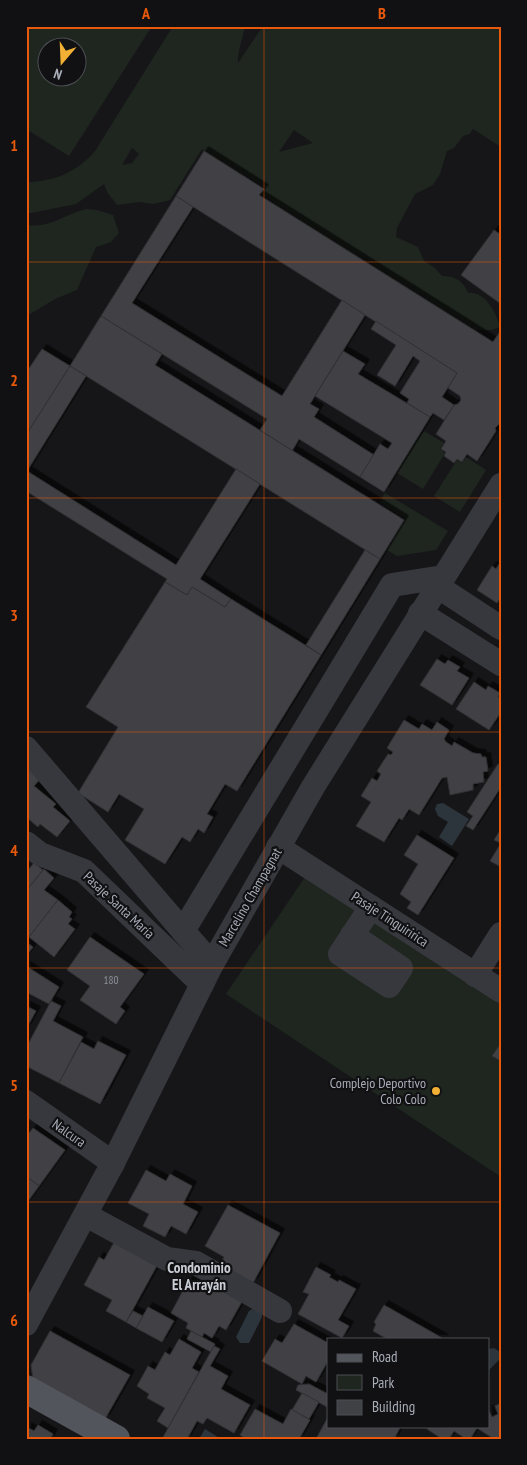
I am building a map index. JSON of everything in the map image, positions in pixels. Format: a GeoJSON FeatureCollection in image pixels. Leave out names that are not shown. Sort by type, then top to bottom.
{"type":"FeatureCollection","features":[{"type":"Feature","properties":{"kind":"main road"},"geometry":{"type":"LineString","coordinates":[[26,1389],[116,1439]]}},
{"type":"Feature","properties":{"kind":"street","name":"Marcelino Champagnat"},"geometry":{"type":"LineString","coordinates":[[26,1324],[113,1163],[207,974],[278,847],[420,612],[501,485]]}},
{"type":"Feature","properties":{"kind":"street"},"geometry":{"type":"LineString","coordinates":[[183,931],[392,585],[440,581],[501,628]]}},
{"type":"Feature","properties":{"kind":"street"},"geometry":{"type":"LineString","coordinates":[[420,612],[501,664]]}},
{"type":"Feature","properties":{"kind":"street"},"geometry":{"type":"LineString","coordinates":[[26,748],[183,931],[207,974]]}},
{"type":"Feature","properties":{"kind":"street"},"geometry":{"type":"LineString","coordinates":[[281,770],[313,788]]}},
{"type":"Feature","properties":{"kind":"street","name":"Pasaje Santa María"},"geometry":{"type":"LineString","coordinates":[[26,844],[40,854],[84,870],[207,974]]}},
{"type":"Feature","properties":{"kind":"street","name":"Pasaje Tinguiririca"},"geometry":{"type":"LineString","coordinates":[[278,847],[501,991]]}},
{"type":"Feature","properties":{"kind":"street"},"geometry":{"type":"LineString","coordinates":[[352,935],[371,907]]}},
{"type":"Feature","properties":{"kind":"street"},"geometry":{"type":"LineString","coordinates":[[475,975],[501,934]]}},
{"type":"Feature","properties":{"kind":"street","name":"Nalcura"},"geometry":{"type":"LineString","coordinates":[[26,1102],[113,1163]]}},
{"type":"Feature","properties":{"kind":"street"},"geometry":{"type":"LineString","coordinates":[[86,1214],[167,1259],[196,1263],[280,1311]]}},
{"type":"Feature","properties":{"kind":"green space"},"geometry":{"type":"Polygon","coordinates":[[[26,26],[152,26],[69,156],[26,129],[26,26]]]}},
{"type":"Feature","properties":{"kind":"green space"},"geometry":{"type":"Polygon","coordinates":[[[173,26],[245,26],[238,63],[263,26],[501,26],[501,147],[473,129],[470,134],[463,136],[454,148],[447,151],[440,174],[433,185],[415,194],[397,228],[396,237],[418,247],[424,261],[435,268],[442,276],[458,280],[464,285],[468,293],[480,295],[485,299],[493,309],[500,327],[491,330],[475,330],[260,195],[264,188],[202,149],[170,200],[154,204],[139,202],[117,205],[107,192],[104,184],[76,204],[26,214],[26,182],[55,178],[73,170],[95,151],[173,26]],[[294,130],[279,152],[313,143],[294,130]],[[132,148],[122,165],[132,163],[139,154],[132,148]]]}},
{"type":"Feature","properties":{"kind":"green space"},"geometry":{"type":"Polygon","coordinates":[[[86,209],[113,215],[119,233],[111,242],[96,247],[77,290],[55,299],[30,314],[26,313],[26,225],[50,223],[86,209]]]}},
{"type":"Feature","properties":{"kind":"green space"},"geometry":{"type":"Polygon","coordinates":[[[424,431],[444,443],[440,449],[445,453],[423,489],[397,473],[424,431]]]}},
{"type":"Feature","properties":{"kind":"green space"},"geometry":{"type":"Polygon","coordinates":[[[466,457],[486,470],[460,512],[434,496],[457,460],[462,463],[466,457]]]}},
{"type":"Feature","properties":{"kind":"green space"},"geometry":{"type":"Polygon","coordinates":[[[385,493],[448,531],[436,550],[397,556],[387,550],[405,519],[379,503],[385,493]]]}},
{"type":"Feature","properties":{"kind":"green space","name":"Complejo Deportivo Colo Colo"},"geometry":{"type":"Polygon","coordinates":[[[305,877],[501,1004],[501,1177],[226,994],[305,877]]]}},
{"type":"Feature","properties":{"kind":"shaded area"},"geometry":{"type":"Polygon","coordinates":[[[443,803],[469,819],[452,846],[439,837],[448,822],[438,816],[435,809],[437,804],[443,803]]]}},
{"type":"Feature","properties":{"kind":"shaded area"},"geometry":{"type":"Polygon","coordinates":[[[254,1308],[262,1314],[262,1317],[249,1343],[240,1343],[236,1337],[249,1311],[254,1308]]]}},
{"type":"Feature","properties":{"kind":"shaded area"},"geometry":{"type":"Polygon","coordinates":[[[494,1348],[500,1352],[501,1358],[490,1369],[490,1349],[494,1348]]]}},
{"type":"Feature","properties":{"kind":"shaded area"},"geometry":{"type":"Polygon","coordinates":[[[205,1429],[221,1439],[199,1439],[205,1429]]]}},
{"type":"Feature","properties":{"kind":"building"},"geometry":{"type":"Polygon","coordinates":[[[204,151],[264,189],[259,195],[493,342],[501,330],[501,422],[495,428],[496,431],[477,461],[467,454],[462,462],[457,459],[454,463],[444,456],[446,452],[441,449],[446,441],[436,434],[454,405],[458,404],[461,400],[460,396],[448,388],[457,373],[176,196],[204,151]]]}},
{"type":"Feature","properties":{"kind":"building"},"geometry":{"type":"Polygon","coordinates":[[[176,196],[193,207],[132,303],[282,396],[342,300],[365,315],[310,404],[319,409],[314,417],[374,455],[360,477],[299,439],[292,451],[260,430],[267,419],[101,316],[176,196]]]}},
{"type":"Feature","properties":{"kind":"building"},"geometry":{"type":"Polygon","coordinates":[[[494,230],[501,235],[501,304],[461,275],[494,230]]]}},
{"type":"Feature","properties":{"kind":"building"},"geometry":{"type":"Polygon","coordinates":[[[101,316],[162,354],[155,365],[404,520],[380,559],[70,366],[101,316]]]}},
{"type":"Feature","properties":{"kind":"building"},"geometry":{"type":"Polygon","coordinates":[[[376,321],[457,373],[442,397],[454,405],[444,420],[433,413],[430,417],[407,403],[409,399],[400,393],[420,361],[413,356],[395,386],[377,375],[396,345],[371,329],[376,321]]]}},
{"type":"Feature","properties":{"kind":"building"},"geometry":{"type":"Polygon","coordinates":[[[42,349],[70,366],[26,435],[26,373],[42,349]]]}},
{"type":"Feature","properties":{"kind":"building"},"geometry":{"type":"Polygon","coordinates":[[[343,351],[365,364],[358,374],[430,417],[384,492],[360,477],[380,444],[388,449],[392,443],[315,396],[343,351]]]}},
{"type":"Feature","properties":{"kind":"building"},"geometry":{"type":"Polygon","coordinates":[[[70,366],[86,376],[27,471],[176,565],[236,469],[260,484],[200,579],[231,599],[225,607],[192,587],[187,595],[165,582],[167,579],[26,491],[26,435],[70,366]]]}},
{"type":"Feature","properties":{"kind":"building"},"geometry":{"type":"Polygon","coordinates":[[[365,550],[380,559],[321,655],[306,645],[365,550]]]}},
{"type":"Feature","properties":{"kind":"building"},"geometry":{"type":"Polygon","coordinates":[[[501,561],[501,597],[497,603],[477,590],[492,566],[496,569],[501,561]]]}},
{"type":"Feature","properties":{"kind":"building"},"geometry":{"type":"Polygon","coordinates":[[[165,582],[187,595],[192,587],[225,607],[231,599],[321,655],[237,791],[225,784],[207,814],[213,817],[204,833],[198,829],[190,842],[182,837],[165,864],[125,840],[144,809],[119,794],[108,812],[78,793],[118,727],[86,707],[165,582]]]}},
{"type":"Feature","properties":{"kind":"building"},"geometry":{"type":"Polygon","coordinates":[[[437,659],[445,664],[448,660],[460,667],[457,671],[469,678],[452,705],[420,685],[437,659]]]}},
{"type":"Feature","properties":{"kind":"building"},"geometry":{"type":"Polygon","coordinates":[[[474,682],[486,690],[488,686],[500,693],[498,697],[501,699],[501,712],[489,730],[456,709],[474,682]]]}},
{"type":"Feature","properties":{"kind":"building"},"geometry":{"type":"Polygon","coordinates":[[[404,720],[419,729],[422,724],[432,730],[437,722],[449,730],[444,739],[446,742],[452,746],[454,742],[473,753],[486,757],[488,771],[483,772],[484,782],[473,784],[473,790],[450,795],[447,777],[442,778],[419,815],[409,809],[402,820],[399,818],[384,842],[356,826],[371,802],[361,796],[372,778],[377,781],[381,774],[377,771],[388,754],[391,755],[393,752],[387,748],[404,720]]]}},
{"type":"Feature","properties":{"kind":"building"},"geometry":{"type":"Polygon","coordinates":[[[498,764],[501,765],[501,787],[473,830],[466,826],[473,816],[467,812],[498,764]]]}},
{"type":"Feature","properties":{"kind":"building"},"geometry":{"type":"Polygon","coordinates":[[[30,767],[40,779],[34,786],[56,804],[53,807],[70,821],[57,837],[40,824],[38,827],[26,817],[26,772],[30,767]]]}},
{"type":"Feature","properties":{"kind":"building"},"geometry":{"type":"Polygon","coordinates":[[[501,829],[501,843],[494,840],[501,829]]]}},
{"type":"Feature","properties":{"kind":"building"},"geometry":{"type":"Polygon","coordinates":[[[417,835],[454,858],[418,915],[407,908],[411,902],[400,894],[418,864],[404,855],[417,835]]]}},
{"type":"Feature","properties":{"kind":"building"},"geometry":{"type":"Polygon","coordinates":[[[501,843],[501,867],[490,861],[501,843]]]}},
{"type":"Feature","properties":{"kind":"building"},"geometry":{"type":"Polygon","coordinates":[[[34,863],[43,870],[26,891],[26,872],[34,863]]]}},
{"type":"Feature","properties":{"kind":"building"},"geometry":{"type":"Polygon","coordinates":[[[44,869],[54,878],[44,890],[58,900],[29,937],[26,934],[26,891],[44,869]]]}},
{"type":"Feature","properties":{"kind":"building"},"geometry":{"type":"Polygon","coordinates":[[[58,900],[72,912],[69,917],[72,919],[68,924],[75,929],[54,957],[29,937],[58,900]]]}},
{"type":"Feature","properties":{"kind":"building"},"geometry":{"type":"Polygon","coordinates":[[[90,937],[144,974],[120,1007],[125,1011],[116,1024],[80,1000],[90,986],[67,970],[90,937]]]}},
{"type":"Feature","properties":{"kind":"building"},"geometry":{"type":"Polygon","coordinates":[[[26,942],[33,947],[26,956],[26,942]]]}},
{"type":"Feature","properties":{"kind":"building"},"geometry":{"type":"Polygon","coordinates":[[[26,966],[59,987],[49,1004],[26,992],[26,966]]]}},
{"type":"Feature","properties":{"kind":"building"},"geometry":{"type":"Polygon","coordinates":[[[51,1001],[61,1006],[53,1021],[83,1037],[59,1083],[26,1066],[26,1048],[51,1001]]]}},
{"type":"Feature","properties":{"kind":"building"},"geometry":{"type":"Polygon","coordinates":[[[26,1006],[36,1011],[26,1029],[26,1006]]]}},
{"type":"Feature","properties":{"kind":"building"},"geometry":{"type":"Polygon","coordinates":[[[98,1041],[126,1055],[100,1104],[59,1083],[81,1042],[94,1049],[98,1041]]]}},
{"type":"Feature","properties":{"kind":"building"},"geometry":{"type":"Polygon","coordinates":[[[501,1043],[501,1061],[492,1056],[501,1043]]]}},
{"type":"Feature","properties":{"kind":"building"},"geometry":{"type":"Polygon","coordinates":[[[33,1128],[65,1150],[39,1186],[26,1176],[26,1137],[33,1128]]]}},
{"type":"Feature","properties":{"kind":"building"},"geometry":{"type":"Polygon","coordinates":[[[146,1170],[166,1181],[170,1174],[192,1186],[183,1204],[198,1212],[186,1234],[171,1226],[165,1237],[143,1226],[149,1214],[128,1203],[146,1170]]]}},
{"type":"Feature","properties":{"kind":"building"},"geometry":{"type":"Polygon","coordinates":[[[26,1176],[39,1186],[26,1204],[26,1176]]]}},
{"type":"Feature","properties":{"kind":"building"},"geometry":{"type":"Polygon","coordinates":[[[228,1205],[280,1233],[253,1283],[220,1266],[224,1257],[205,1246],[228,1205]]]}},
{"type":"Feature","properties":{"kind":"building"},"geometry":{"type":"Polygon","coordinates":[[[116,1239],[159,1262],[126,1322],[106,1311],[112,1300],[84,1285],[99,1257],[104,1260],[116,1239]]]}},
{"type":"Feature","properties":{"kind":"building"},"geometry":{"type":"Polygon","coordinates":[[[316,1267],[331,1275],[329,1277],[338,1282],[339,1280],[356,1289],[338,1320],[349,1326],[342,1338],[298,1314],[309,1294],[303,1292],[316,1267]]]}},
{"type":"Feature","properties":{"kind":"building"},"geometry":{"type":"Polygon","coordinates":[[[188,1281],[207,1291],[210,1285],[244,1298],[226,1330],[219,1326],[212,1338],[204,1333],[202,1337],[186,1328],[188,1323],[171,1313],[188,1281]]]}},
{"type":"Feature","properties":{"kind":"building"},"geometry":{"type":"Polygon","coordinates":[[[384,1305],[442,1338],[385,1338],[373,1331],[376,1324],[374,1322],[384,1305]]]}},
{"type":"Feature","properties":{"kind":"building"},"geometry":{"type":"Polygon","coordinates":[[[148,1307],[174,1321],[162,1342],[136,1328],[148,1307]]]}},
{"type":"Feature","properties":{"kind":"building"},"geometry":{"type":"Polygon","coordinates":[[[133,1311],[143,1316],[136,1328],[126,1322],[133,1311]]]}},
{"type":"Feature","properties":{"kind":"building"},"geometry":{"type":"Polygon","coordinates":[[[294,1324],[327,1342],[327,1363],[316,1382],[306,1376],[302,1384],[262,1361],[275,1339],[282,1343],[294,1324]]]}},
{"type":"Feature","properties":{"kind":"building"},"geometry":{"type":"Polygon","coordinates":[[[50,1331],[130,1375],[105,1419],[33,1379],[31,1365],[50,1331]]]}},
{"type":"Feature","properties":{"kind":"building"},"geometry":{"type":"Polygon","coordinates":[[[191,1331],[215,1344],[211,1352],[187,1339],[191,1331]]]}},
{"type":"Feature","properties":{"kind":"building"},"geometry":{"type":"Polygon","coordinates":[[[179,1339],[201,1352],[192,1368],[199,1372],[168,1428],[157,1421],[165,1408],[147,1398],[149,1394],[137,1386],[148,1366],[155,1370],[165,1352],[170,1355],[179,1339]]]}},
{"type":"Feature","properties":{"kind":"building"},"geometry":{"type":"Polygon","coordinates":[[[214,1346],[220,1349],[210,1366],[228,1376],[221,1389],[250,1405],[234,1433],[207,1418],[203,1424],[197,1421],[187,1439],[162,1439],[214,1346]]]}},
{"type":"Feature","properties":{"kind":"building"},"geometry":{"type":"Polygon","coordinates":[[[309,1384],[327,1393],[327,1407],[296,1390],[298,1385],[309,1384]]]}},
{"type":"Feature","properties":{"kind":"building"},"geometry":{"type":"Polygon","coordinates":[[[302,1393],[319,1402],[309,1419],[292,1410],[302,1393]]]}},
{"type":"Feature","properties":{"kind":"building"},"geometry":{"type":"Polygon","coordinates":[[[501,1403],[501,1439],[494,1439],[477,1428],[490,1428],[490,1413],[492,1417],[498,1414],[495,1406],[501,1403]]]}},
{"type":"Feature","properties":{"kind":"building"},"geometry":{"type":"Polygon","coordinates":[[[255,1409],[283,1424],[291,1409],[310,1420],[299,1439],[246,1439],[240,1435],[255,1409]]]}},
{"type":"Feature","properties":{"kind":"building"},"geometry":{"type":"Polygon","coordinates":[[[327,1419],[327,1428],[400,1428],[394,1439],[316,1439],[327,1419]]]}},
{"type":"Feature","properties":{"kind":"building"},"geometry":{"type":"Polygon","coordinates":[[[38,1425],[53,1434],[50,1439],[26,1439],[27,1427],[34,1431],[38,1425]]]}},
{"type":"Feature","properties":{"kind":"building"},"geometry":{"type":"Polygon","coordinates":[[[477,1428],[470,1439],[466,1439],[454,1431],[449,1439],[442,1439],[427,1429],[477,1428]]]}},
{"type":"Feature","properties":{"kind":"place","name":"Complejo Deportivo Colo Colo"},"geometry":{"type":"Point","coordinates":[436,1091]}},
{"type":"Feature","properties":{"kind":"district","name":"Condominio El Arrayán"},"geometry":{"type":"Point","coordinates":[199,1276]}}]}
